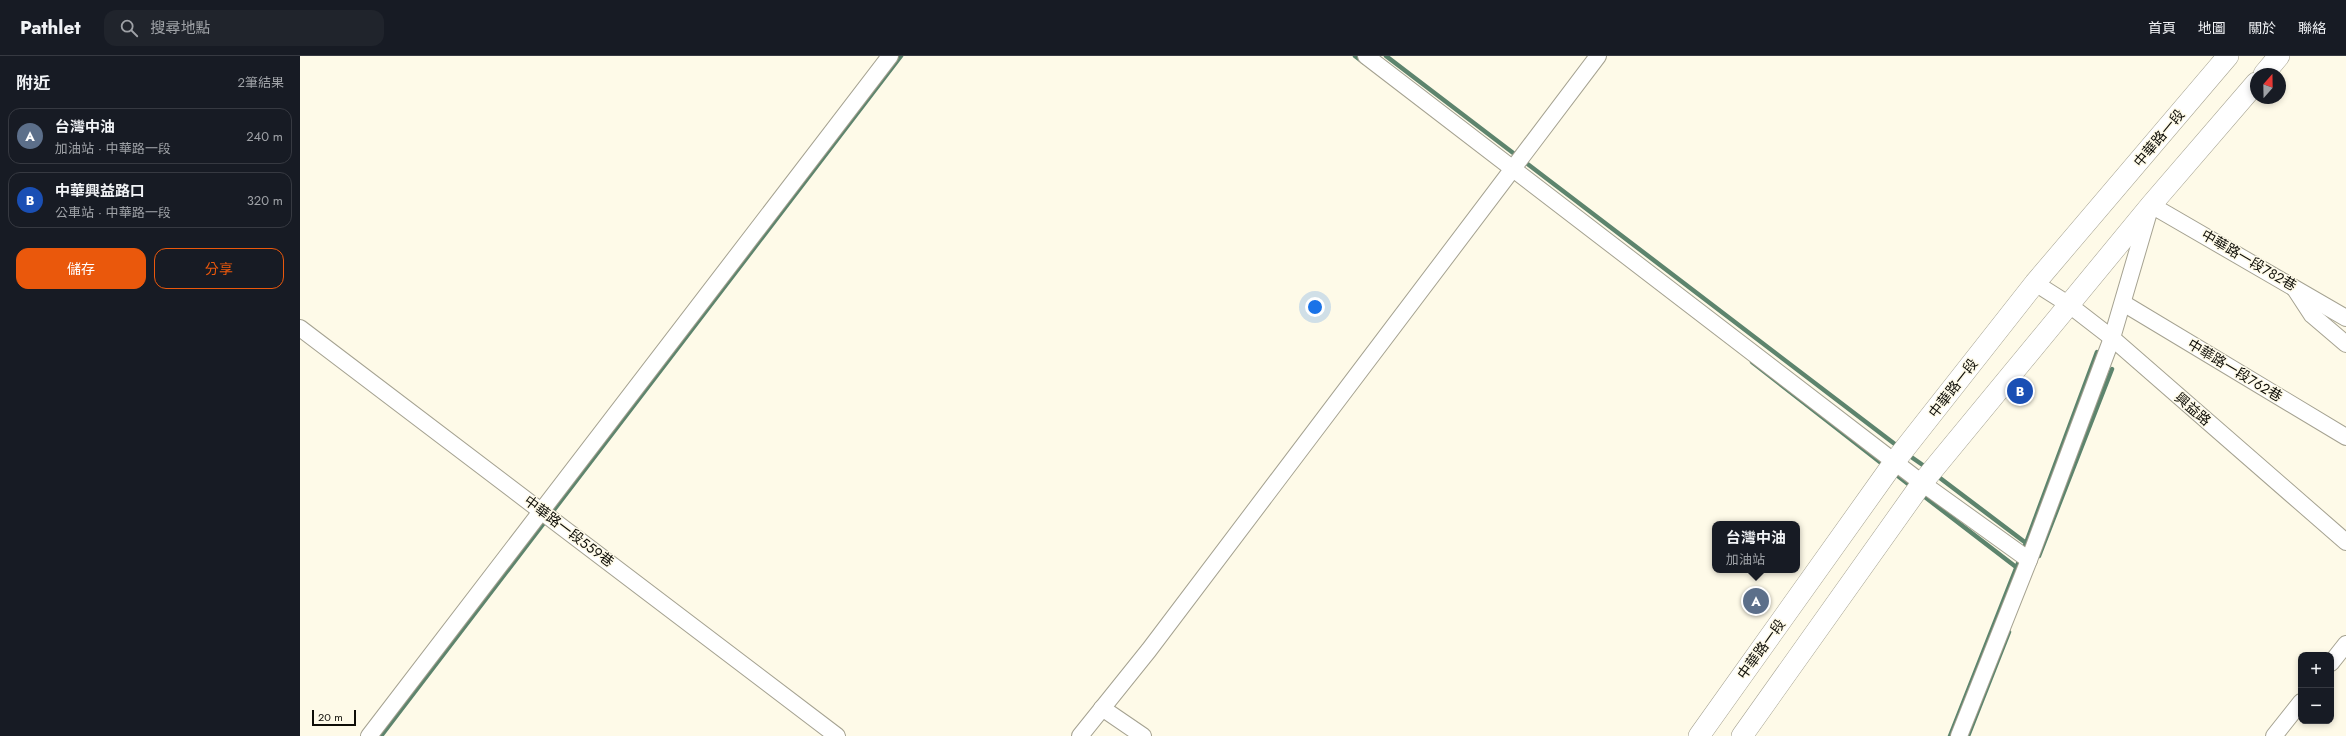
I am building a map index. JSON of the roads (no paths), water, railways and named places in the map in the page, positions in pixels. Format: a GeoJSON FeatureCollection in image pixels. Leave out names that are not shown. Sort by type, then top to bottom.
{"type":"FeatureCollection","features":[{"type":"Feature","properties":{"kind":"main road","name":"中華路一段"},"geometry":{"type":"LineString","coordinates":[[1699,736],[1895,462],[2035,283],[2228,56]]}},
{"type":"Feature","properties":{"kind":"main road"},"geometry":{"type":"LineString","coordinates":[[2269,68],[2279,56]]}},
{"type":"Feature","properties":{"kind":"main road"},"geometry":{"type":"LineString","coordinates":[[1742,736],[1922,483],[2068,304],[2250,90]]}},
{"type":"Feature","properties":{"kind":"street"},"geometry":{"type":"LineString","coordinates":[[369,736],[890,56]]}},
{"type":"Feature","properties":{"kind":"street"},"geometry":{"type":"LineString","coordinates":[[1366,56],[1512,170],[1922,483],[2029,560]]}},
{"type":"Feature","properties":{"kind":"street"},"geometry":{"type":"LineString","coordinates":[[1080,736],[1149,650],[1598,56]]}},
{"type":"Feature","properties":{"kind":"street"},"geometry":{"type":"LineString","coordinates":[[2209,78],[2219,56]]}},
{"type":"Feature","properties":{"kind":"street"},"geometry":{"type":"LineString","coordinates":[[1959,736],[2029,560],[2112,338],[2151,205]]}},
{"type":"Feature","properties":{"kind":"street","name":"中華路一段782巷"},"geometry":{"type":"LineString","coordinates":[[2151,205],[2292,284],[2346,318]]}},
{"type":"Feature","properties":{"kind":"street","name":"興益路"},"geometry":{"type":"LineString","coordinates":[[2035,283],[2068,304],[2112,338],[2346,542]]}},
{"type":"Feature","properties":{"kind":"street"},"geometry":{"type":"LineString","coordinates":[[2292,284],[2312,315],[2346,344]]}},
{"type":"Feature","properties":{"kind":"street","name":"中華路一段762巷"},"geometry":{"type":"LineString","coordinates":[[2123,303],[2346,437]]}},
{"type":"Feature","properties":{"kind":"street","name":"中華路一段559巷"},"geometry":{"type":"LineString","coordinates":[[300,328],[837,736]]}},
{"type":"Feature","properties":{"kind":"street"},"geometry":{"type":"LineString","coordinates":[[2337,662],[2346,644]]}},
{"type":"Feature","properties":{"kind":"street"},"geometry":{"type":"LineString","coordinates":[[2274,736],[2298,706]]}},
{"type":"Feature","properties":{"kind":"street"},"geometry":{"type":"LineString","coordinates":[[1102,708],[1143,736]]}},
{"type":"Feature","properties":{"kind":"waterway"},"geometry":{"type":"LineString","coordinates":[[381,736],[901,56]]}},
{"type":"Feature","properties":{"kind":"waterway"},"geometry":{"type":"LineString","coordinates":[[1355,56],[1363,62]]}},
{"type":"Feature","properties":{"kind":"waterway"},"geometry":{"type":"LineString","coordinates":[[1386,56],[1900,448]]}},
{"type":"Feature","properties":{"kind":"waterway"},"geometry":{"type":"LineString","coordinates":[[1950,736],[2026,543],[2097,352]]}},
{"type":"Feature","properties":{"kind":"waterway"},"geometry":{"type":"LineString","coordinates":[[1752,362],[1885,466]]}},
{"type":"Feature","properties":{"kind":"waterway"},"geometry":{"type":"LineString","coordinates":[[2039,556],[2112,369]]}},
{"type":"Feature","properties":{"kind":"waterway"},"geometry":{"type":"LineString","coordinates":[[1907,454],[1927,468]]}},
{"type":"Feature","properties":{"kind":"waterway"},"geometry":{"type":"LineString","coordinates":[[1894,473],[1912,487]]}},
{"type":"Feature","properties":{"kind":"waterway"},"geometry":{"type":"LineString","coordinates":[[1936,475],[2026,543]]}},
{"type":"Feature","properties":{"kind":"waterway"},"geometry":{"type":"LineString","coordinates":[[1921,494],[2016,567]]}},
{"type":"Feature","properties":{"kind":"waterway"},"geometry":{"type":"LineString","coordinates":[[1968,736],[2009,632]]}},
{"type":"Feature","properties":{"kind":"place","name":"中華興益路口"},"geometry":{"type":"Point","coordinates":[2020,391]}},
{"type":"Feature","properties":{"kind":"place","name":"台灣中油"},"geometry":{"type":"Point","coordinates":[1756,601]}}]}
